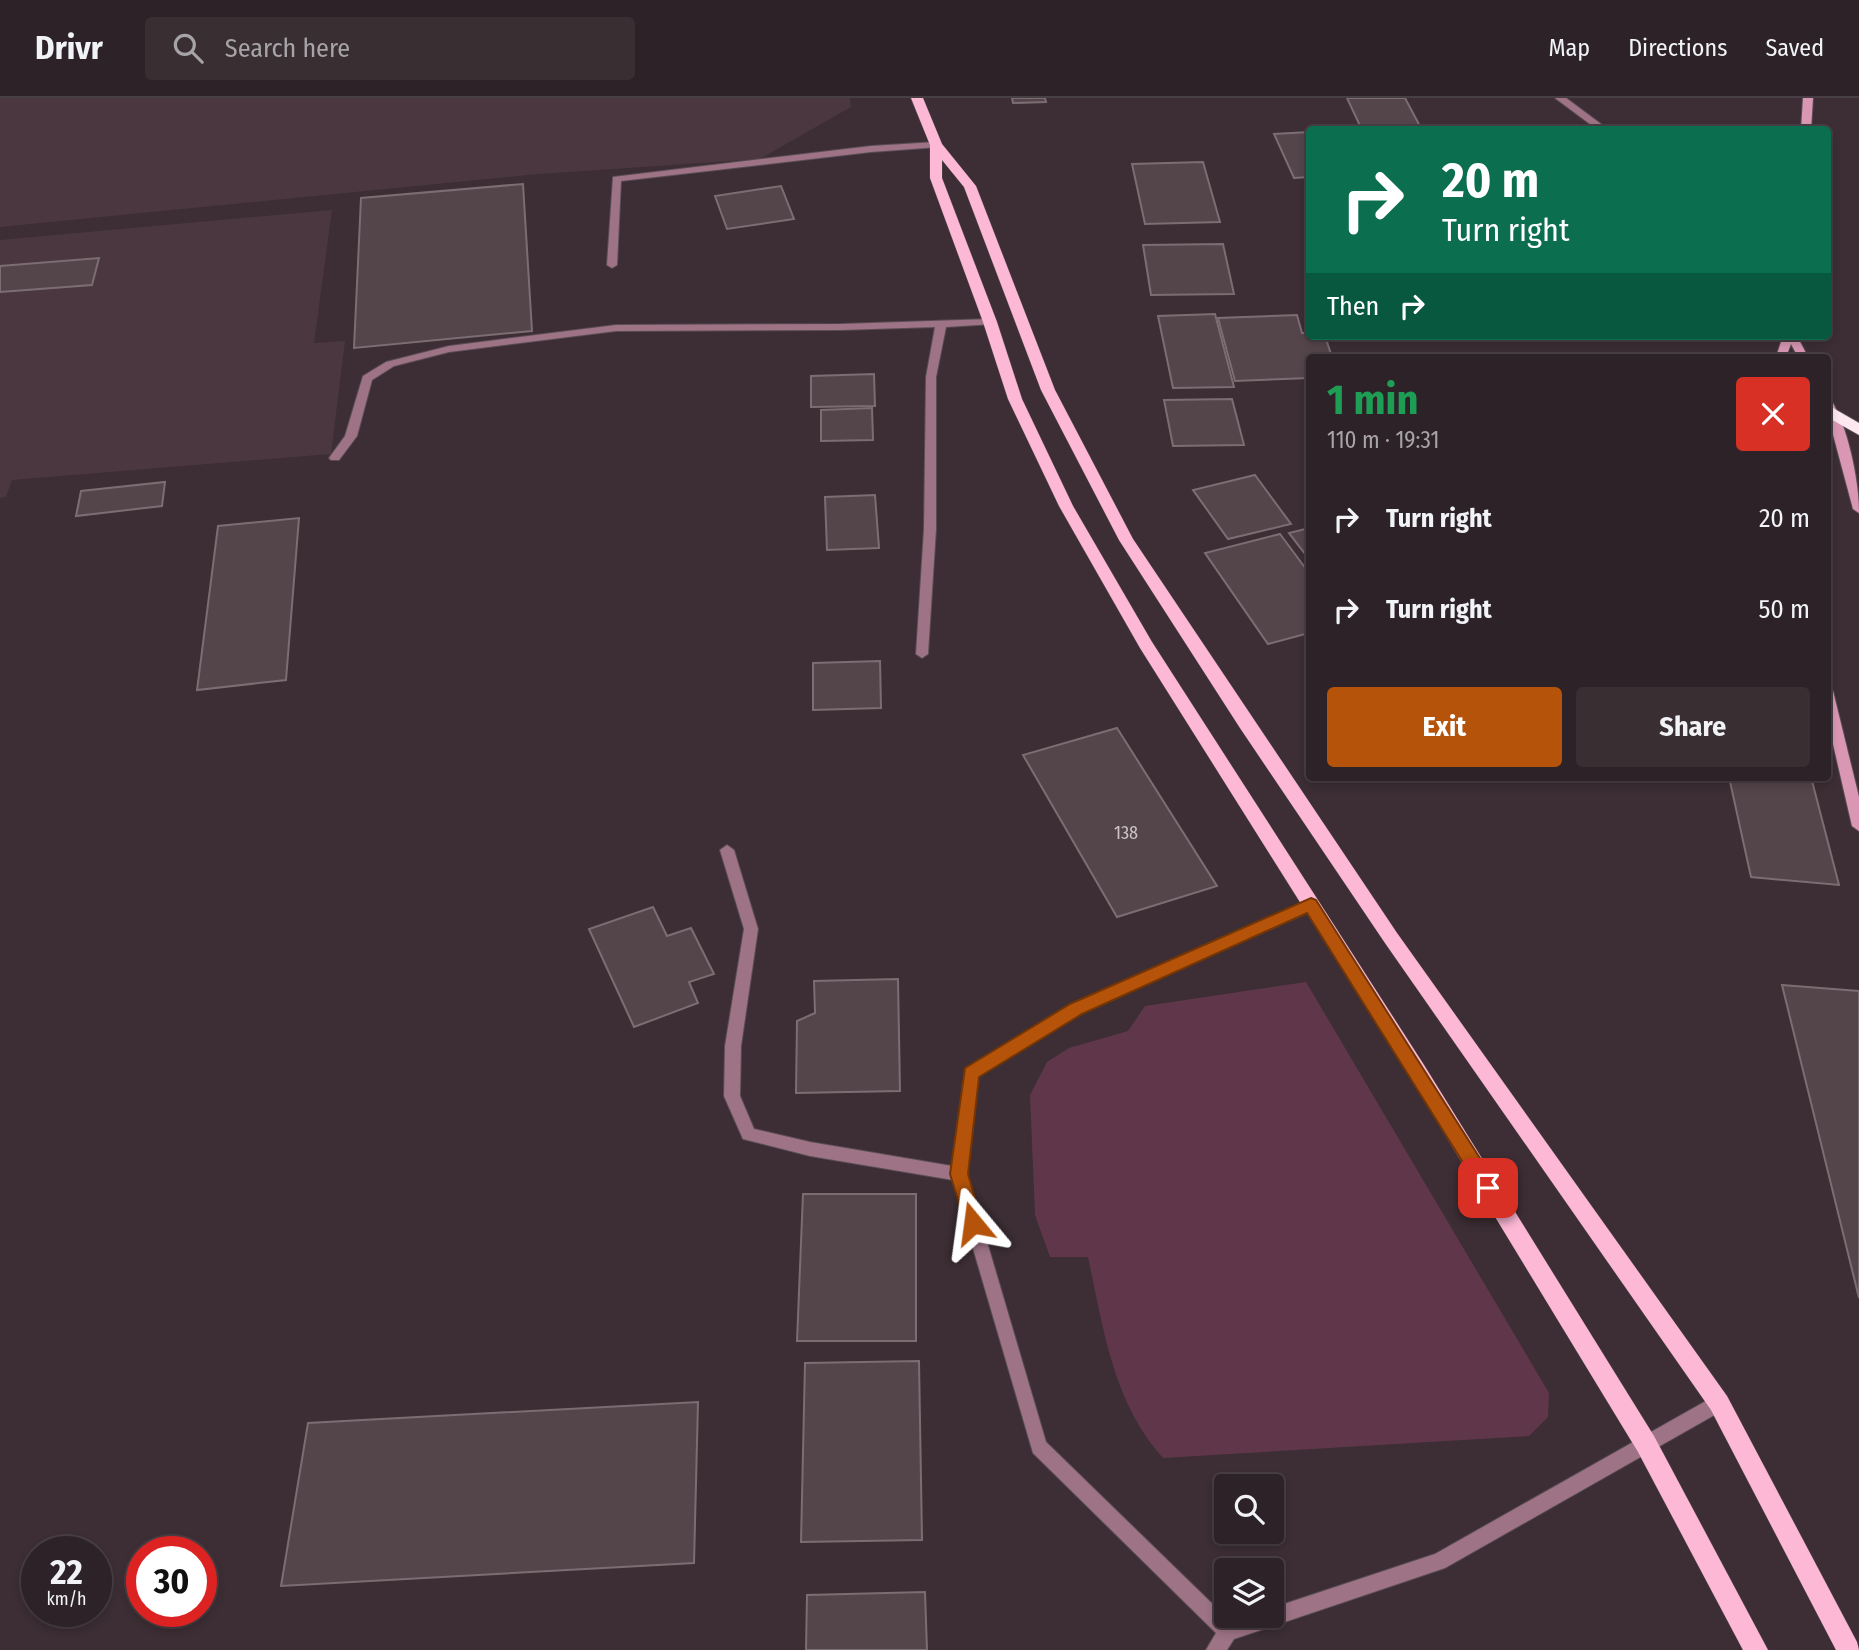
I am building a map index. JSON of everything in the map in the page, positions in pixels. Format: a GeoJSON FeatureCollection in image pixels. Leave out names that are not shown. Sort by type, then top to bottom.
{"type":"FeatureCollection","features":[{"type":"Feature","properties":{"kind":"highway"},"geometry":{"type":"LineString","coordinates":[[1831,409],[1859,430]]}},
{"type":"Feature","properties":{"kind":"main road"},"geometry":{"type":"LineString","coordinates":[[918,99],[936,145],[970,186],[1048,390],[1126,540],[1245,724],[1391,938],[1719,1403],[1849,1650]]}},
{"type":"Feature","properties":{"kind":"main road"},"geometry":{"type":"LineString","coordinates":[[936,145],[936,178],[1016,399],[1066,506],[1146,644],[1417,1071],[1646,1444],[1756,1650]]}},
{"type":"Feature","properties":{"kind":"street"},"geometry":{"type":"LineString","coordinates":[[1560,98],[1599,126]]}},
{"type":"Feature","properties":{"kind":"street"},"geometry":{"type":"LineString","coordinates":[[1806,126],[1808,98]]}},
{"type":"Feature","properties":{"kind":"street"},"geometry":{"type":"LineString","coordinates":[[612,265],[616,179],[871,149],[936,145]]}},
{"type":"Feature","properties":{"kind":"street"},"geometry":{"type":"LineString","coordinates":[[335,458],[351,436],[367,378],[390,364],[449,349],[617,328],[990,322]]}},
{"type":"Feature","properties":{"kind":"street"},"geometry":{"type":"LineString","coordinates":[[922,654],[930,529],[931,377],[942,324]]}},
{"type":"Feature","properties":{"kind":"street"},"geometry":{"type":"LineString","coordinates":[[1831,411],[1859,509]]}},
{"type":"Feature","properties":{"kind":"street"},"geometry":{"type":"LineString","coordinates":[[1831,708],[1859,826]]}},
{"type":"Feature","properties":{"kind":"street"},"geometry":{"type":"LineString","coordinates":[[727,850],[751,929],[733,1046],[732,1096],[749,1134],[810,1149],[959,1174]]}},
{"type":"Feature","properties":{"kind":"street"},"geometry":{"type":"LineString","coordinates":[[1228,1632],[1039,1447],[959,1174],[971,1073],[1076,1009],[1311,905]]}},
{"type":"Feature","properties":{"kind":"street"},"geometry":{"type":"LineString","coordinates":[[1215,1650],[1228,1632],[1439,1562],[1719,1403]]}},
{"type":"Feature","properties":{"kind":"shaded area"},"geometry":{"type":"Polygon","coordinates":[[[0,98],[850,98],[851,107],[760,159],[539,174],[0,227],[0,98]]]}},
{"type":"Feature","properties":{"kind":"shaded area"},"geometry":{"type":"Polygon","coordinates":[[[332,210],[314,343],[345,341],[331,454],[12,480],[6,497],[0,498],[0,240],[332,210]]]}},
{"type":"Feature","properties":{"kind":"shaded area"},"geometry":{"type":"Polygon","coordinates":[[[1306,982],[1549,1393],[1548,1417],[1529,1436],[1163,1458],[1132,1413],[1121,1389],[1105,1337],[1088,1257],[1050,1257],[1035,1215],[1030,1095],[1047,1062],[1069,1048],[1128,1031],[1145,1006],[1306,982]]]}},
{"type":"Feature","properties":{"kind":"building"},"geometry":{"type":"Polygon","coordinates":[[[1012,98],[1045,98],[1046,102],[1013,103],[1012,98]]]}},
{"type":"Feature","properties":{"kind":"building"},"geometry":{"type":"Polygon","coordinates":[[[1347,98],[1405,98],[1420,126],[1360,126],[1347,98]]]}},
{"type":"Feature","properties":{"kind":"building"},"geometry":{"type":"Polygon","coordinates":[[[1306,132],[1306,177],[1294,178],[1274,134],[1306,132]]]}},
{"type":"Feature","properties":{"kind":"building"},"geometry":{"type":"Polygon","coordinates":[[[1203,162],[1220,222],[1145,224],[1132,164],[1203,162]]]}},
{"type":"Feature","properties":{"kind":"building"},"geometry":{"type":"Polygon","coordinates":[[[523,184],[532,331],[354,348],[361,198],[523,184]]]}},
{"type":"Feature","properties":{"kind":"building"},"geometry":{"type":"Polygon","coordinates":[[[781,186],[794,219],[727,229],[715,196],[781,186]]]}},
{"type":"Feature","properties":{"kind":"building"},"geometry":{"type":"Polygon","coordinates":[[[1223,244],[1234,294],[1151,295],[1143,245],[1223,244]]]}},
{"type":"Feature","properties":{"kind":"building"},"geometry":{"type":"Polygon","coordinates":[[[99,258],[92,285],[0,292],[0,266],[99,258]]]}},
{"type":"Feature","properties":{"kind":"building"},"geometry":{"type":"Polygon","coordinates":[[[1215,314],[1234,387],[1173,388],[1158,316],[1215,314]]]}},
{"type":"Feature","properties":{"kind":"building"},"geometry":{"type":"Polygon","coordinates":[[[1297,315],[1302,333],[1306,333],[1306,340],[1326,340],[1331,354],[1306,354],[1306,378],[1235,381],[1218,318],[1297,315]]]}},
{"type":"Feature","properties":{"kind":"building"},"geometry":{"type":"Polygon","coordinates":[[[874,374],[875,406],[811,407],[811,376],[874,374]]]}},
{"type":"Feature","properties":{"kind":"building"},"geometry":{"type":"Polygon","coordinates":[[[1232,399],[1244,445],[1173,446],[1164,400],[1232,399]]]}},
{"type":"Feature","properties":{"kind":"building"},"geometry":{"type":"Polygon","coordinates":[[[872,408],[873,440],[821,441],[821,410],[872,408]]]}},
{"type":"Feature","properties":{"kind":"building"},"geometry":{"type":"Polygon","coordinates":[[[1255,475],[1291,524],[1228,539],[1193,490],[1255,475]]]}},
{"type":"Feature","properties":{"kind":"building"},"geometry":{"type":"Polygon","coordinates":[[[165,482],[162,506],[76,516],[81,491],[165,482]]]}},
{"type":"Feature","properties":{"kind":"building"},"geometry":{"type":"Polygon","coordinates":[[[875,495],[879,548],[827,550],[825,497],[875,495]]]}},
{"type":"Feature","properties":{"kind":"building"},"geometry":{"type":"Polygon","coordinates":[[[299,518],[286,680],[197,690],[218,526],[299,518]]]}},
{"type":"Feature","properties":{"kind":"building"},"geometry":{"type":"Polygon","coordinates":[[[1306,529],[1306,555],[1289,533],[1306,529]]]}},
{"type":"Feature","properties":{"kind":"building"},"geometry":{"type":"Polygon","coordinates":[[[1280,534],[1306,569],[1306,634],[1268,644],[1205,553],[1280,534]]]}},
{"type":"Feature","properties":{"kind":"building"},"geometry":{"type":"Polygon","coordinates":[[[880,661],[881,708],[813,710],[813,663],[880,661]]]}},
{"type":"Feature","properties":{"kind":"building"},"geometry":{"type":"Polygon","coordinates":[[[1117,728],[1217,886],[1117,917],[1023,755],[1117,728]]]}},
{"type":"Feature","properties":{"kind":"building"},"geometry":{"type":"Polygon","coordinates":[[[1730,781],[1812,781],[1839,885],[1751,877],[1730,781]]]}},
{"type":"Feature","properties":{"kind":"building"},"geometry":{"type":"Polygon","coordinates":[[[653,907],[667,936],[691,928],[714,974],[689,982],[698,1003],[634,1027],[589,929],[653,907]]]}},
{"type":"Feature","properties":{"kind":"building"},"geometry":{"type":"Polygon","coordinates":[[[898,979],[900,1091],[796,1093],[797,1021],[815,1013],[814,981],[898,979]]]}},
{"type":"Feature","properties":{"kind":"building"},"geometry":{"type":"Polygon","coordinates":[[[1782,985],[1859,991],[1859,1298],[1782,985]]]}},
{"type":"Feature","properties":{"kind":"building"},"geometry":{"type":"Polygon","coordinates":[[[803,1194],[916,1194],[916,1341],[797,1341],[803,1194]]]}},
{"type":"Feature","properties":{"kind":"building"},"geometry":{"type":"Polygon","coordinates":[[[919,1361],[922,1540],[801,1542],[805,1363],[919,1361]]]}},
{"type":"Feature","properties":{"kind":"building"},"geometry":{"type":"Polygon","coordinates":[[[698,1402],[694,1563],[281,1586],[308,1423],[698,1402]]]}},
{"type":"Feature","properties":{"kind":"building"},"geometry":{"type":"Polygon","coordinates":[[[925,1592],[927,1650],[806,1650],[807,1595],[925,1592]]]}},
{"type":"Feature","properties":{"kind":"route"},"geometry":{"type":"LineString","coordinates":[[973,1223],[959,1174],[971,1073],[1076,1009],[1311,905],[1488,1188]]}}]}
